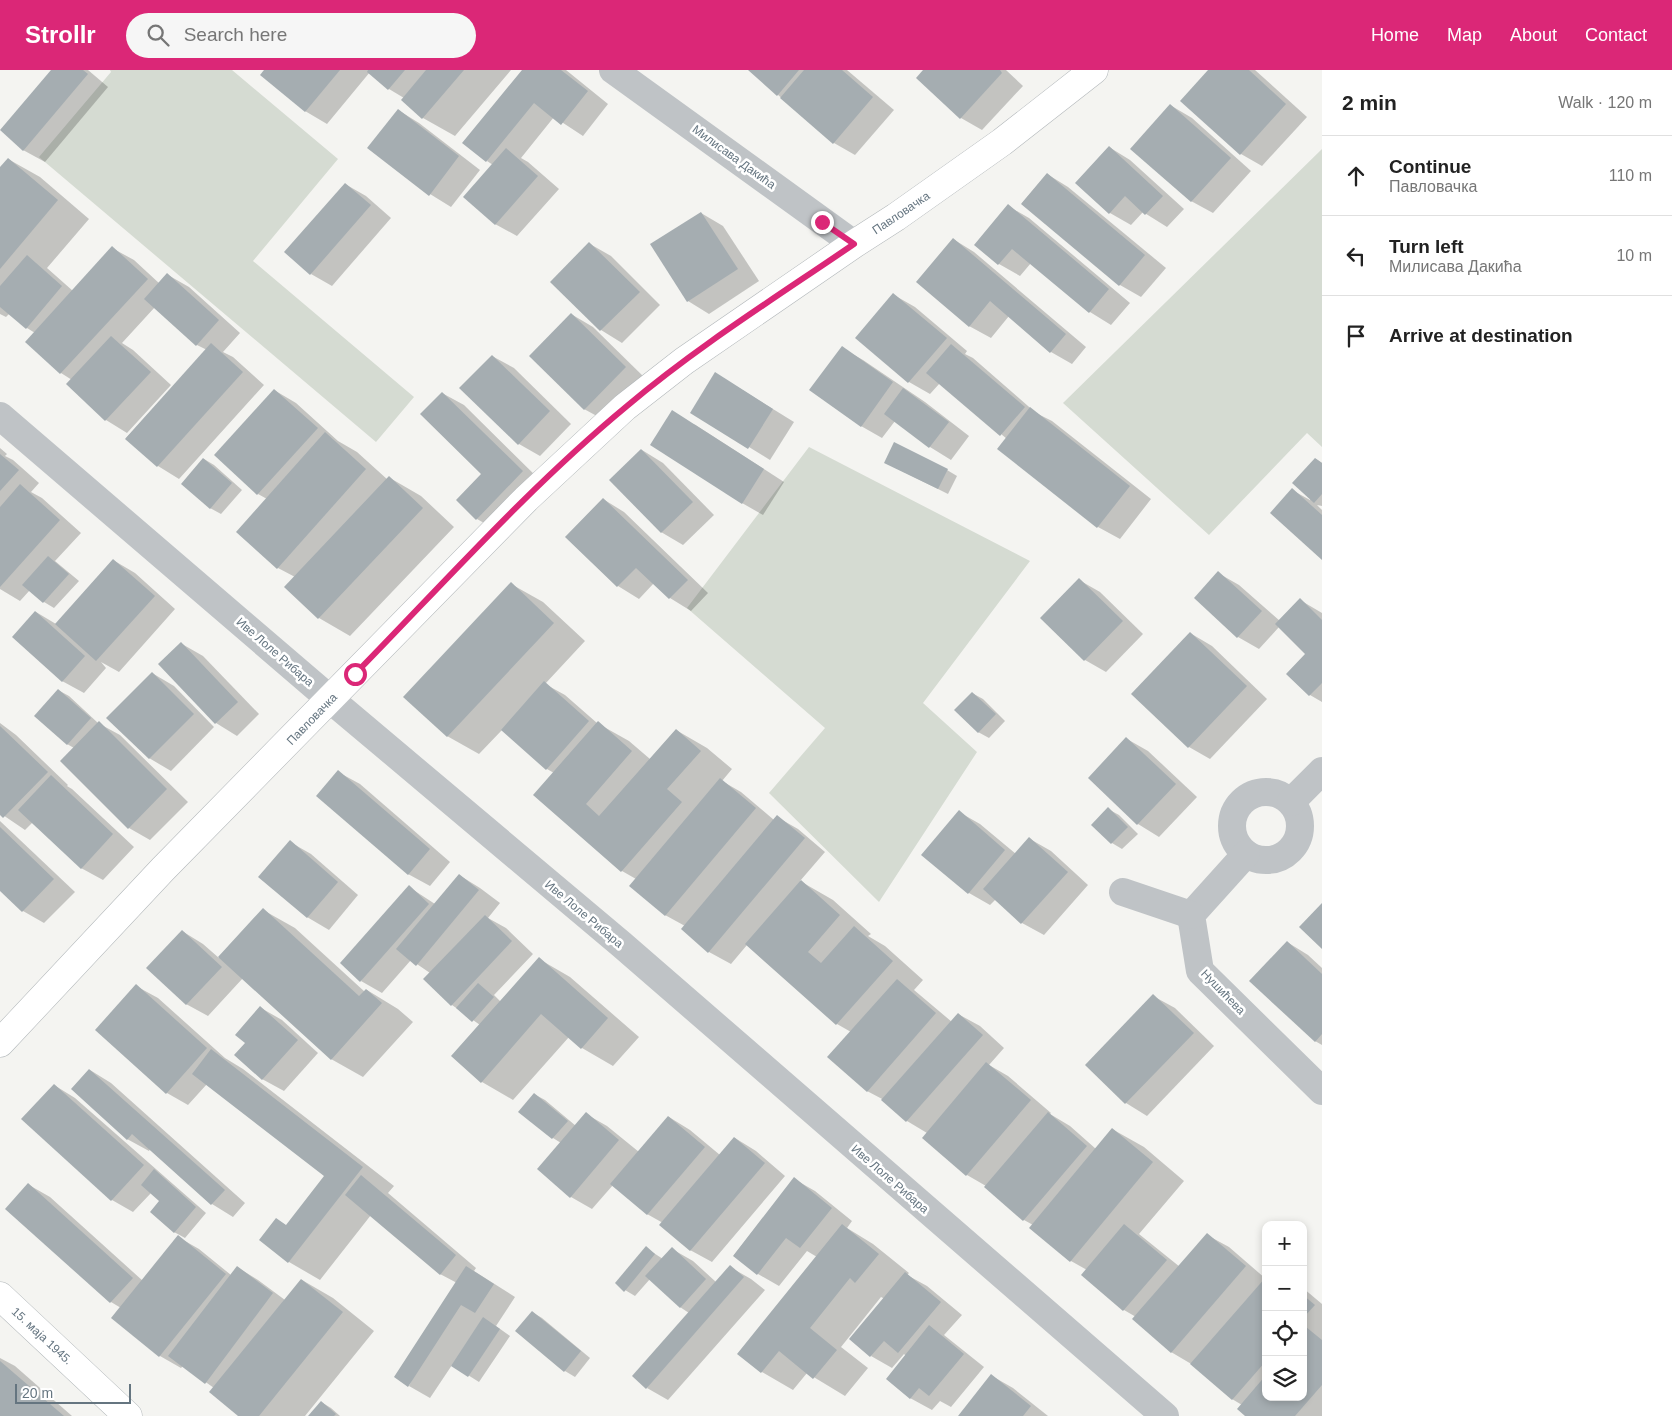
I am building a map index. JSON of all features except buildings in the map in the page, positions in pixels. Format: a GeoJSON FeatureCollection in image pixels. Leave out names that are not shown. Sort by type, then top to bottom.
{"type":"FeatureCollection","features":[{"type":"Feature","properties":{"kind":"street","name":"Милисава Дакића"},"geometry":{"type":"LineString","coordinates":[[613,70],[854,244]]}},
{"type":"Feature","properties":{"kind":"street","name":"Павловачка"},"geometry":{"type":"LineString","coordinates":[[0,1043],[163,869],[526,499],[625,408],[684,361],[896,217],[1002,142],[1094,70]]}},
{"type":"Feature","properties":{"kind":"street","name":"Иве Лоле Рибара"},"geometry":{"type":"LineString","coordinates":[[0,416],[330,700],[621,944],[1165,1416]]}},
{"type":"Feature","properties":{"kind":"street"},"geometry":{"type":"LineString","coordinates":[[1291,802],[1322,771]]}},
{"type":"Feature","properties":{"kind":"street"},"geometry":{"type":"LineString","coordinates":[[1268,792],[1281,795],[1291,802],[1298,813],[1301,826],[1299,839],[1292,850],[1282,857],[1270,861],[1257,860],[1246,854],[1237,845],[1232,833],[1232,820],[1236,809],[1245,799],[1256,793],[1268,792]]}},
{"type":"Feature","properties":{"kind":"street"},"geometry":{"type":"LineString","coordinates":[[1124,892],[1191,915],[1246,854]]}},
{"type":"Feature","properties":{"kind":"street","name":"Нушићева"},"geometry":{"type":"LineString","coordinates":[[1191,915],[1200,971],[1322,1091]]}},
{"type":"Feature","properties":{"kind":"street","name":"15. маја 1945."},"geometry":{"type":"LineString","coordinates":[[0,1296],[128,1416]]}},
{"type":"Feature","properties":{"kind":"shaded area"},"geometry":{"type":"Polygon","coordinates":[[[110,70],[232,70],[338,159],[253,261],[414,397],[376,442],[39,157],[111,72],[110,70]]]}},
{"type":"Feature","properties":{"kind":"shaded area"},"geometry":{"type":"Polygon","coordinates":[[[1322,149],[1322,447],[1307,433],[1209,535],[1063,403],[1322,149]]]}},
{"type":"Feature","properties":{"kind":"shaded area"},"geometry":{"type":"Polygon","coordinates":[[[809,447],[1030,561],[923,703],[977,752],[879,902],[769,793],[825,728],[687,608],[809,447]]]}},
{"type":"Feature","properties":{"kind":"route"},"geometry":{"type":"LineString","coordinates":[[355,674],[526,499],[641,394],[684,361],[854,244],[822,222]]}}]}
